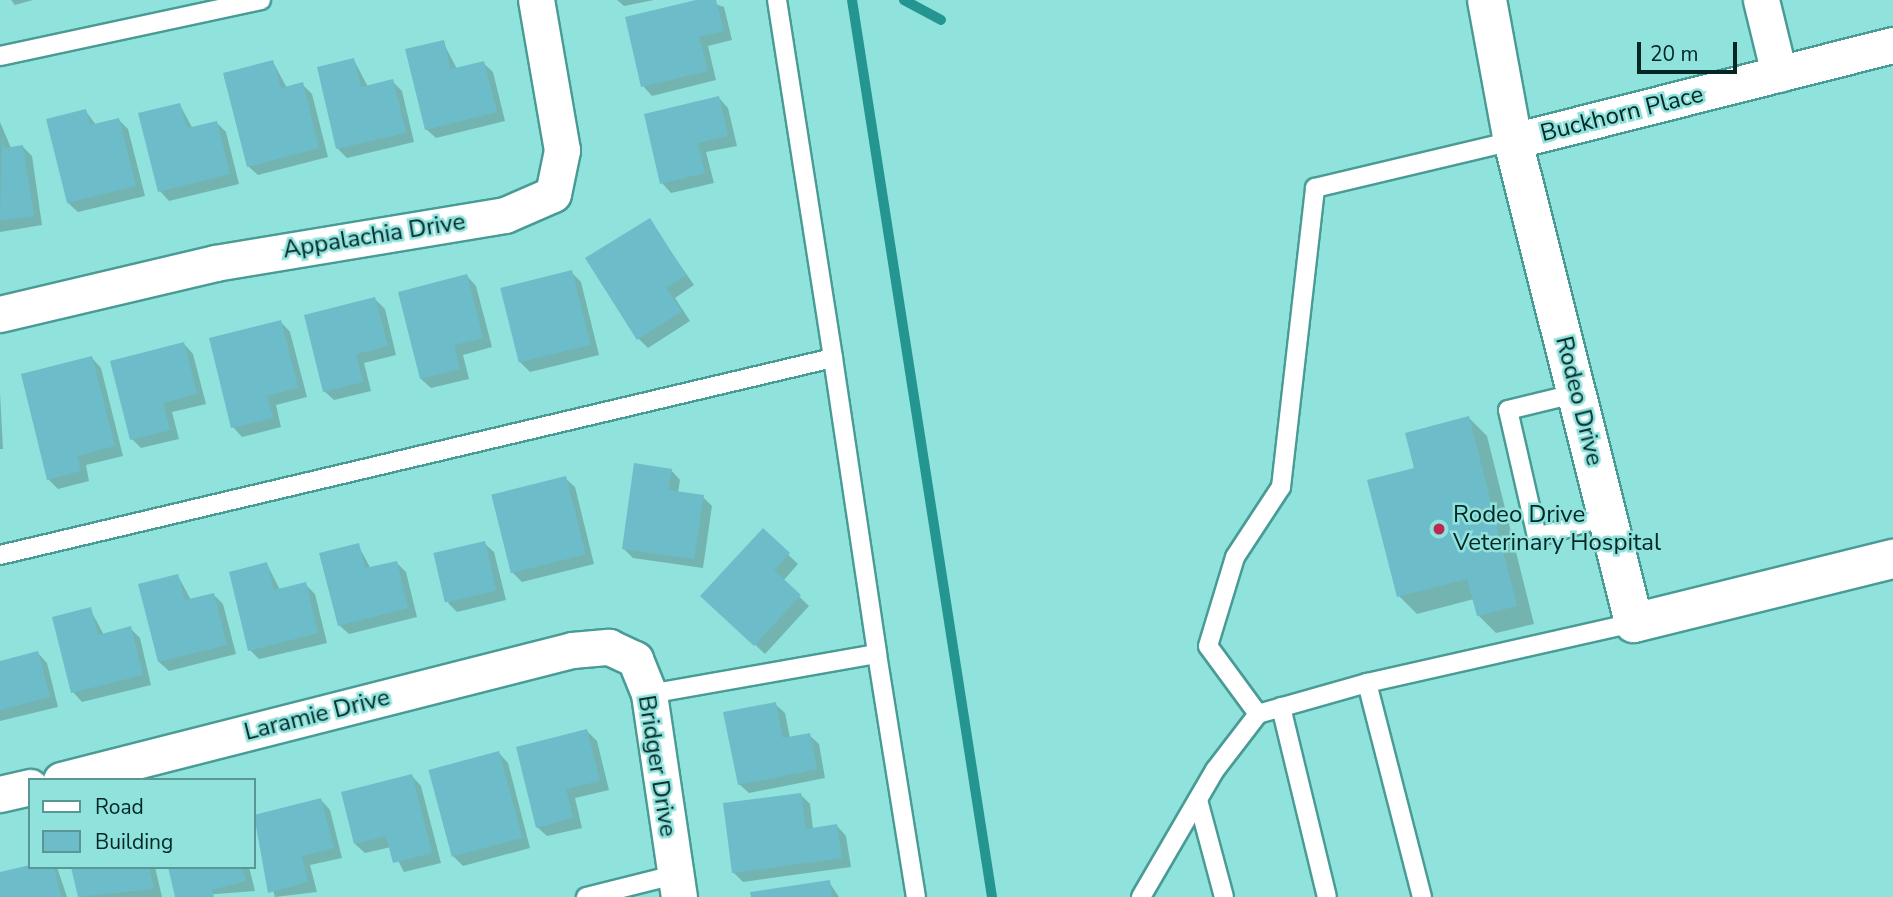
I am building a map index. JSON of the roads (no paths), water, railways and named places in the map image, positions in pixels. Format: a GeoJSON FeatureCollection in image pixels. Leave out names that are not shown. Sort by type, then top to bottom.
{"type":"FeatureCollection","features":[{"type":"Feature","properties":{"kind":"street","name":"Appalachia Drive"},"geometry":{"type":"LineString","coordinates":[[0,314],[215,262],[505,215],[553,194],[562,150],[536,0]]}},
{"type":"Feature","properties":{"kind":"street","name":"Rodeo Drive"},"geometry":{"type":"LineString","coordinates":[[1487,0],[1513,141],[1634,623]]}},
{"type":"Feature","properties":{"kind":"street"},"geometry":{"type":"LineString","coordinates":[[1761,0],[1779,74]]}},
{"type":"Feature","properties":{"kind":"street","name":"Buckhorn Place"},"geometry":{"type":"LineString","coordinates":[[1513,141],[1893,45]]}},
{"type":"Feature","properties":{"kind":"street"},"geometry":{"type":"LineString","coordinates":[[1634,623],[1893,559]]}},
{"type":"Feature","properties":{"kind":"street","name":"Bridger Drive"},"geometry":{"type":"LineString","coordinates":[[572,650],[609,647],[635,659],[649,694],[676,886]]}},
{"type":"Feature","properties":{"kind":"street","name":"Laramie Drive"},"geometry":{"type":"LineString","coordinates":[[69,778],[572,650]]}},
{"type":"Feature","properties":{"kind":"street"},"geometry":{"type":"LineString","coordinates":[[0,794],[28,787]]}},
{"type":"Feature","properties":{"kind":"lane"},"geometry":{"type":"LineString","coordinates":[[0,56],[261,0]]}},
{"type":"Feature","properties":{"kind":"lane"},"geometry":{"type":"LineString","coordinates":[[777,0],[916,897]]}},
{"type":"Feature","properties":{"kind":"lane"},"geometry":{"type":"LineString","coordinates":[[1258,714],[1208,646],[1235,557],[1281,487],[1315,188],[1513,141]]}},
{"type":"Feature","properties":{"kind":"lane"},"geometry":{"type":"LineString","coordinates":[[0,555],[833,358]]}},
{"type":"Feature","properties":{"kind":"lane"},"geometry":{"type":"LineString","coordinates":[[1577,393],[1508,410],[1537,537],[1607,516]]}},
{"type":"Feature","properties":{"kind":"lane"},"geometry":{"type":"LineString","coordinates":[[1141,897],[1198,800],[1258,714],[1367,683],[1634,623]]}},
{"type":"Feature","properties":{"kind":"lane"},"geometry":{"type":"LineString","coordinates":[[649,694],[877,654]]}},
{"type":"Feature","properties":{"kind":"lane"},"geometry":{"type":"LineString","coordinates":[[1367,683],[1422,897]]}},
{"type":"Feature","properties":{"kind":"lane"},"geometry":{"type":"LineString","coordinates":[[1281,707],[1327,897]]}},
{"type":"Feature","properties":{"kind":"lane"},"geometry":{"type":"LineString","coordinates":[[1198,800],[1224,897]]}},
{"type":"Feature","properties":{"kind":"lane"},"geometry":{"type":"LineString","coordinates":[[586,897],[676,886]]}},
{"type":"Feature","properties":{"kind":"waterway"},"geometry":{"type":"LineString","coordinates":[[852,0],[992,897]]}},
{"type":"Feature","properties":{"kind":"waterway"},"geometry":{"type":"LineString","coordinates":[[904,0],[941,20]]}},
{"type":"Feature","properties":{"kind":"place","name":"Rodeo Drive Veterinary Hospital"},"geometry":{"type":"Point","coordinates":[1439,529]}}]}
